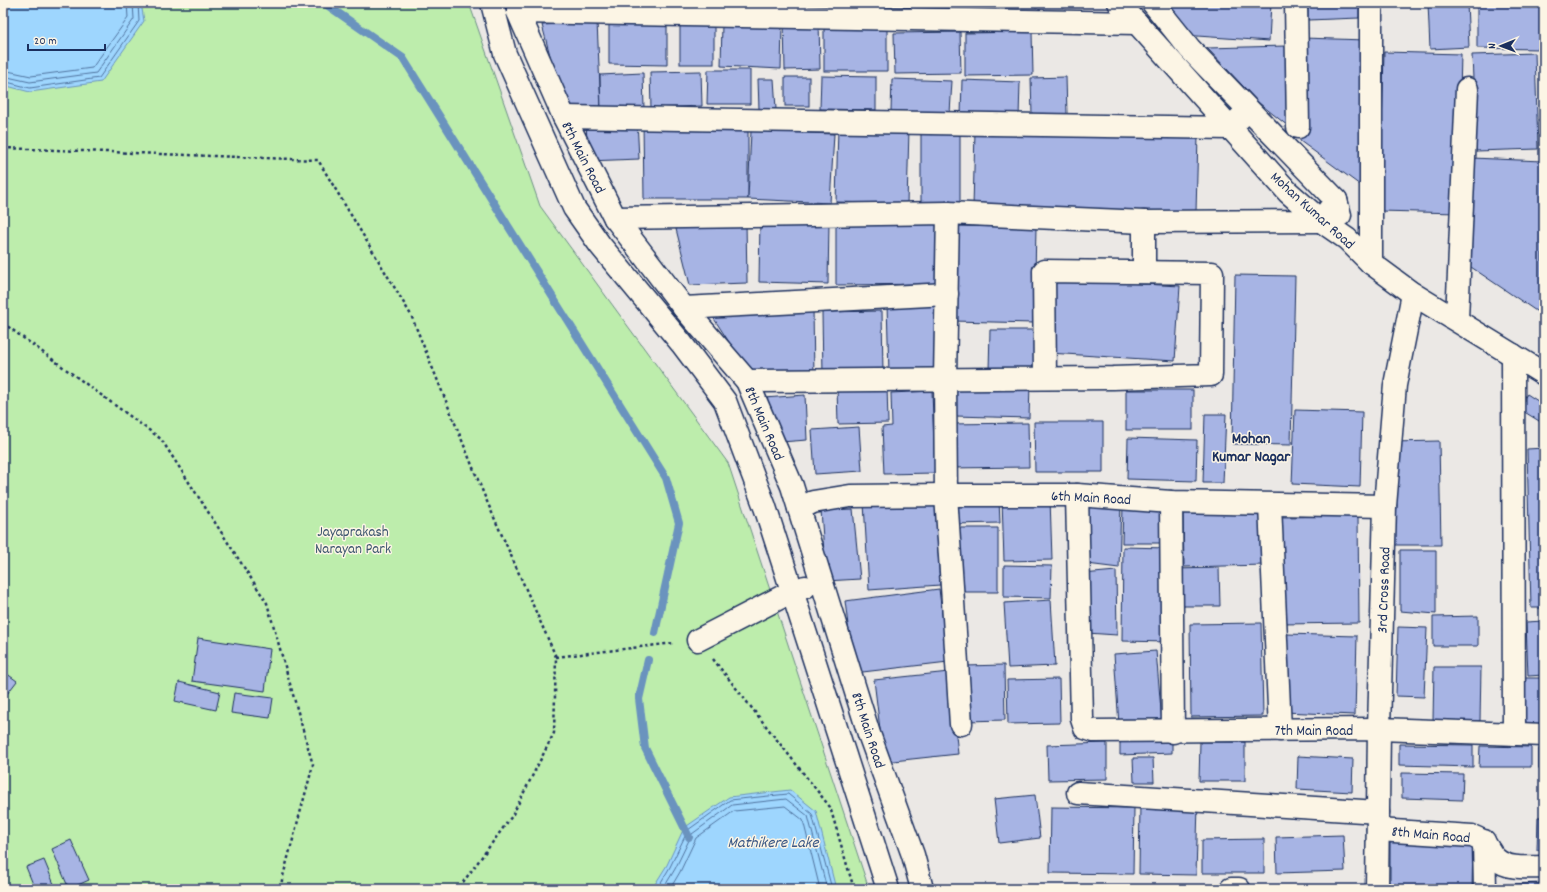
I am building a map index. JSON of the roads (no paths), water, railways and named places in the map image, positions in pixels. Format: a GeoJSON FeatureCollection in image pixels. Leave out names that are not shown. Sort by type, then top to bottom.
{"type":"FeatureCollection","features":[{"type":"Feature","properties":{"kind":"street"},"geometry":{"type":"LineString","coordinates":[[492,3],[505,54],[574,208],[600,245],[682,344],[725,401],[766,507],[888,889]]}},
{"type":"Feature","properties":{"kind":"street","name":"Mohan Kumar Road"},"geometry":{"type":"LineString","coordinates":[[1119,3],[1288,192],[1321,221],[1347,239],[1371,263],[1413,294],[1458,319],[1544,374]]}},
{"type":"Feature","properties":{"kind":"street"},"geometry":{"type":"LineString","coordinates":[[1153,3],[1190,49],[1336,200],[1347,239]]}},
{"type":"Feature","properties":{"kind":"street"},"geometry":{"type":"LineString","coordinates":[[1296,3],[1298,127]]}},
{"type":"Feature","properties":{"kind":"street"},"geometry":{"type":"LineString","coordinates":[[1371,3],[1371,263]]}},
{"type":"Feature","properties":{"kind":"street"},"geometry":{"type":"LineString","coordinates":[[518,8],[1137,23]]}},
{"type":"Feature","properties":{"kind":"street","name":"8th Main Road"},"geometry":{"type":"LineString","coordinates":[[518,8],[564,117],[615,218],[684,308],[747,380],[792,486],[869,734],[913,856],[922,889]]}},
{"type":"Feature","properties":{"kind":"street"},"geometry":{"type":"LineString","coordinates":[[1458,319],[1467,89]]}},
{"type":"Feature","properties":{"kind":"street"},"geometry":{"type":"LineString","coordinates":[[564,117],[1230,128],[1248,110]]}},
{"type":"Feature","properties":{"kind":"street"},"geometry":{"type":"LineString","coordinates":[[615,218],[948,213],[1144,222],[1321,221],[1336,200]]}},
{"type":"Feature","properties":{"kind":"street"},"geometry":{"type":"LineString","coordinates":[[948,213],[945,379],[946,495],[961,724]]}},
{"type":"Feature","properties":{"kind":"street"},"geometry":{"type":"LineString","coordinates":[[1144,222],[1144,272]]}},
{"type":"Feature","properties":{"kind":"street"},"geometry":{"type":"LineString","coordinates":[[747,380],[1045,378],[1211,374],[1212,273],[1044,271],[1045,378]]}},
{"type":"Feature","properties":{"kind":"street"},"geometry":{"type":"LineString","coordinates":[[684,308],[946,294]]}},
{"type":"Feature","properties":{"kind":"street","name":"3rd Cross Road"},"geometry":{"type":"LineString","coordinates":[[1377,889],[1379,729],[1385,506],[1395,385],[1413,294]]}},
{"type":"Feature","properties":{"kind":"street"},"geometry":{"type":"LineString","coordinates":[[1513,354],[1514,734]]}},
{"type":"Feature","properties":{"kind":"street","name":"6th Main Road"},"geometry":{"type":"LineString","coordinates":[[798,509],[813,502],[850,496],[946,495],[1077,495],[1171,502],[1385,506]]}},
{"type":"Feature","properties":{"kind":"street","name":"7th Main Road"},"geometry":{"type":"LineString","coordinates":[[1077,495],[1082,719],[1085,728],[1094,731],[1173,732],[1379,729],[1544,735]]}},
{"type":"Feature","properties":{"kind":"street"},"geometry":{"type":"LineString","coordinates":[[1171,502],[1173,732]]}},
{"type":"Feature","properties":{"kind":"street"},"geometry":{"type":"LineString","coordinates":[[1270,505],[1280,730]]}},
{"type":"Feature","properties":{"kind":"street"},"geometry":{"type":"LineString","coordinates":[[698,640],[793,591],[821,580]]}},
{"type":"Feature","properties":{"kind":"street","name":"8th Main Road"},"geometry":{"type":"LineString","coordinates":[[1078,792],[1378,821],[1472,836],[1484,841],[1496,860],[1515,867],[1544,867]]}},
{"type":"Feature","properties":{"kind":"street"},"geometry":{"type":"LineString","coordinates":[[1484,841],[1485,889]]}},
{"type":"Feature","properties":{"kind":"street"},"geometry":{"type":"LineString","coordinates":[[1231,889],[1237,889]]}},
{"type":"Feature","properties":{"kind":"water"},"geometry":{"type":"Polygon","coordinates":[[[3,3],[141,3],[144,21],[101,82],[30,92],[3,85],[3,3]]]}},
{"type":"Feature","properties":{"kind":"water","name":"Mathikere Lake"},"geometry":{"type":"Polygon","coordinates":[[[790,790],[816,811],[836,889],[652,889],[667,865],[684,828],[729,797],[790,790]]]}},
{"type":"Feature","properties":{"kind":"waterway"},"geometry":{"type":"LineString","coordinates":[[324,3],[403,58],[666,478],[679,523],[655,633]]}},
{"type":"Feature","properties":{"kind":"waterway"},"geometry":{"type":"LineString","coordinates":[[648,660],[639,699],[645,748],[689,837]]}},
{"type":"Feature","properties":{"kind":"district","name":"Mohan Kumar Nagar"},"geometry":{"type":"Point","coordinates":[1251,446]}},
{"type":"Feature","properties":{"kind":"park label","name":"Jayaprakash Narayan Park"},"geometry":{"type":"Point","coordinates":[353,540]}}]}
